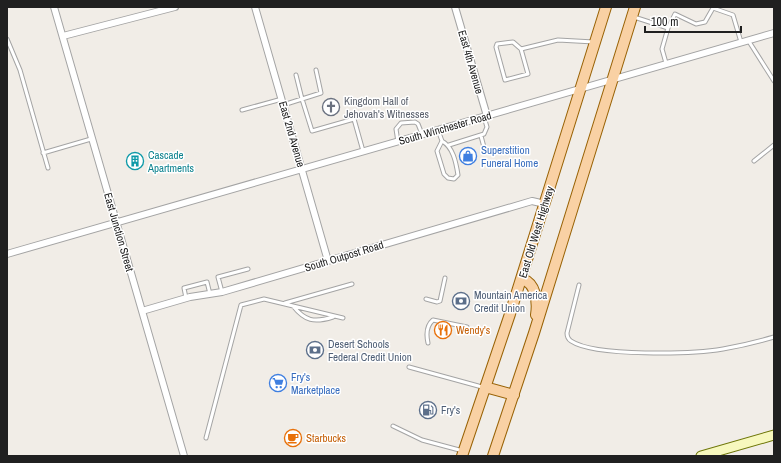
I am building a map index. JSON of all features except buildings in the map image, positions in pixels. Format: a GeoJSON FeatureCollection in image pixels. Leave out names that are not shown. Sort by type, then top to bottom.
{"type":"FeatureCollection","features":[{"type":"Feature","properties":{"kind":"main road","name":"East Old West Highway"},"geometry":{"type":"LineString","coordinates":[[463,454],[522,279],[606,7]]}},
{"type":"Feature","properties":{"kind":"main road"},"geometry":{"type":"LineString","coordinates":[[493,456],[534,333],[634,12]]}},
{"type":"Feature","properties":{"kind":"main road"},"geometry":{"type":"LineString","coordinates":[[522,279],[530,284],[536,299],[534,333]]}},
{"type":"Feature","properties":{"kind":"main road"},"geometry":{"type":"LineString","coordinates":[[485,388],[514,395]]}},
{"type":"Feature","properties":{"kind":"main road"},"geometry":{"type":"LineString","coordinates":[[701,456],[774,435]]}},
{"type":"Feature","properties":{"kind":"street","name":"East Junction Street"},"geometry":{"type":"LineString","coordinates":[[54,7],[184,456]]}},
{"type":"Feature","properties":{"kind":"street"},"geometry":{"type":"LineString","coordinates":[[62,36],[174,7]]}},
{"type":"Feature","properties":{"kind":"street","name":"East 2nd Avenue"},"geometry":{"type":"LineString","coordinates":[[255,7],[328,261]]}},
{"type":"Feature","properties":{"kind":"street","name":"East 4th Avenue"},"geometry":{"type":"LineString","coordinates":[[455,7],[485,117]]}},
{"type":"Feature","properties":{"kind":"street","name":"South Winchester Road"},"geometry":{"type":"LineString","coordinates":[[7,254],[774,33]]}},
{"type":"Feature","properties":{"kind":"street","name":"South Outpost Road"},"geometry":{"type":"LineString","coordinates":[[142,311],[186,298],[222,292],[532,201],[545,204]]}},
{"type":"Feature","properties":{"kind":"lane"},"geometry":{"type":"LineString","coordinates":[[666,64],[662,49],[674,14],[696,24],[705,22],[713,8],[733,15],[741,42]]}},
{"type":"Feature","properties":{"kind":"lane"},"geometry":{"type":"LineString","coordinates":[[634,12],[668,28]]}},
{"type":"Feature","properties":{"kind":"lane"},"geometry":{"type":"LineString","coordinates":[[7,39],[20,70],[48,168]]}},
{"type":"Feature","properties":{"kind":"lane"},"geometry":{"type":"LineString","coordinates":[[521,49],[558,40],[594,42]]}},
{"type":"Feature","properties":{"kind":"lane"},"geometry":{"type":"LineString","coordinates":[[748,40],[774,81]]}},
{"type":"Feature","properties":{"kind":"lane"},"geometry":{"type":"LineString","coordinates":[[513,42],[521,49],[528,74],[505,80],[496,47],[497,44],[513,42]]}},
{"type":"Feature","properties":{"kind":"lane"},"geometry":{"type":"LineString","coordinates":[[242,110],[302,99],[321,93],[316,70]]}},
{"type":"Feature","properties":{"kind":"lane"},"geometry":{"type":"LineString","coordinates":[[296,75],[312,131],[354,119],[364,152]]}},
{"type":"Feature","properties":{"kind":"lane"},"geometry":{"type":"LineString","coordinates":[[449,146],[481,136],[487,130],[485,117]]}},
{"type":"Feature","properties":{"kind":"lane"},"geometry":{"type":"LineString","coordinates":[[398,142],[397,126],[407,122],[415,122],[418,124],[422,135]]}},
{"type":"Feature","properties":{"kind":"lane"},"geometry":{"type":"LineString","coordinates":[[438,130],[442,141],[449,146],[458,177],[451,179],[444,174],[437,151],[442,141]]}},
{"type":"Feature","properties":{"kind":"lane"},"geometry":{"type":"LineString","coordinates":[[481,136],[485,151]]}},
{"type":"Feature","properties":{"kind":"lane"},"geometry":{"type":"LineString","coordinates":[[44,154],[92,138]]}},
{"type":"Feature","properties":{"kind":"lane"},"geometry":{"type":"LineString","coordinates":[[754,160],[774,145]]}},
{"type":"Feature","properties":{"kind":"lane"},"geometry":{"type":"LineString","coordinates":[[222,292],[218,277],[248,269]]}},
{"type":"Feature","properties":{"kind":"lane"},"geometry":{"type":"LineString","coordinates":[[426,299],[437,302],[440,301],[445,278]]}},
{"type":"Feature","properties":{"kind":"lane"},"geometry":{"type":"LineString","coordinates":[[186,298],[184,288],[207,282],[210,294]]}},
{"type":"Feature","properties":{"kind":"lane"},"geometry":{"type":"LineString","coordinates":[[283,304],[352,284]]}},
{"type":"Feature","properties":{"kind":"lane"},"geometry":{"type":"LineString","coordinates":[[579,285],[567,333],[568,338],[571,342],[593,348],[684,354],[722,349],[774,337]]}},
{"type":"Feature","properties":{"kind":"lane"},"geometry":{"type":"LineString","coordinates":[[206,438],[241,305],[264,299],[343,318]]}},
{"type":"Feature","properties":{"kind":"lane"},"geometry":{"type":"LineString","coordinates":[[293,306],[302,317],[309,319],[322,320],[335,316]]}},
{"type":"Feature","properties":{"kind":"lane"},"geometry":{"type":"LineString","coordinates":[[428,343],[426,334],[428,324],[433,320],[467,327]]}},
{"type":"Feature","properties":{"kind":"lane"},"geometry":{"type":"LineString","coordinates":[[409,367],[485,388]]}},
{"type":"Feature","properties":{"kind":"lane"},"geometry":{"type":"LineString","coordinates":[[394,426],[422,440],[463,454]]}},
{"type":"Feature","properties":{"kind":"place","name":"Kingdom Hall of Jehovah's Witnesses"},"geometry":{"type":"Point","coordinates":[331,107]}},
{"type":"Feature","properties":{"kind":"place","name":"Superstition Funeral Home"},"geometry":{"type":"Point","coordinates":[468,156]}},
{"type":"Feature","properties":{"kind":"place","name":"Cascade Apartments"},"geometry":{"type":"Point","coordinates":[135,161]}},
{"type":"Feature","properties":{"kind":"place","name":"Mountain America Credit Union"},"geometry":{"type":"Point","coordinates":[461,301]}},
{"type":"Feature","properties":{"kind":"place","name":"Wendy's"},"geometry":{"type":"Point","coordinates":[443,330]}},
{"type":"Feature","properties":{"kind":"place","name":"Desert Schools Federal Credit Union"},"geometry":{"type":"Point","coordinates":[315,350]}},
{"type":"Feature","properties":{"kind":"place","name":"Fry's Marketplace"},"geometry":{"type":"Point","coordinates":[278,383]}},
{"type":"Feature","properties":{"kind":"place","name":"Fry's"},"geometry":{"type":"Point","coordinates":[428,410]}},
{"type":"Feature","properties":{"kind":"place","name":"Starbucks"},"geometry":{"type":"Point","coordinates":[293,438]}}]}
